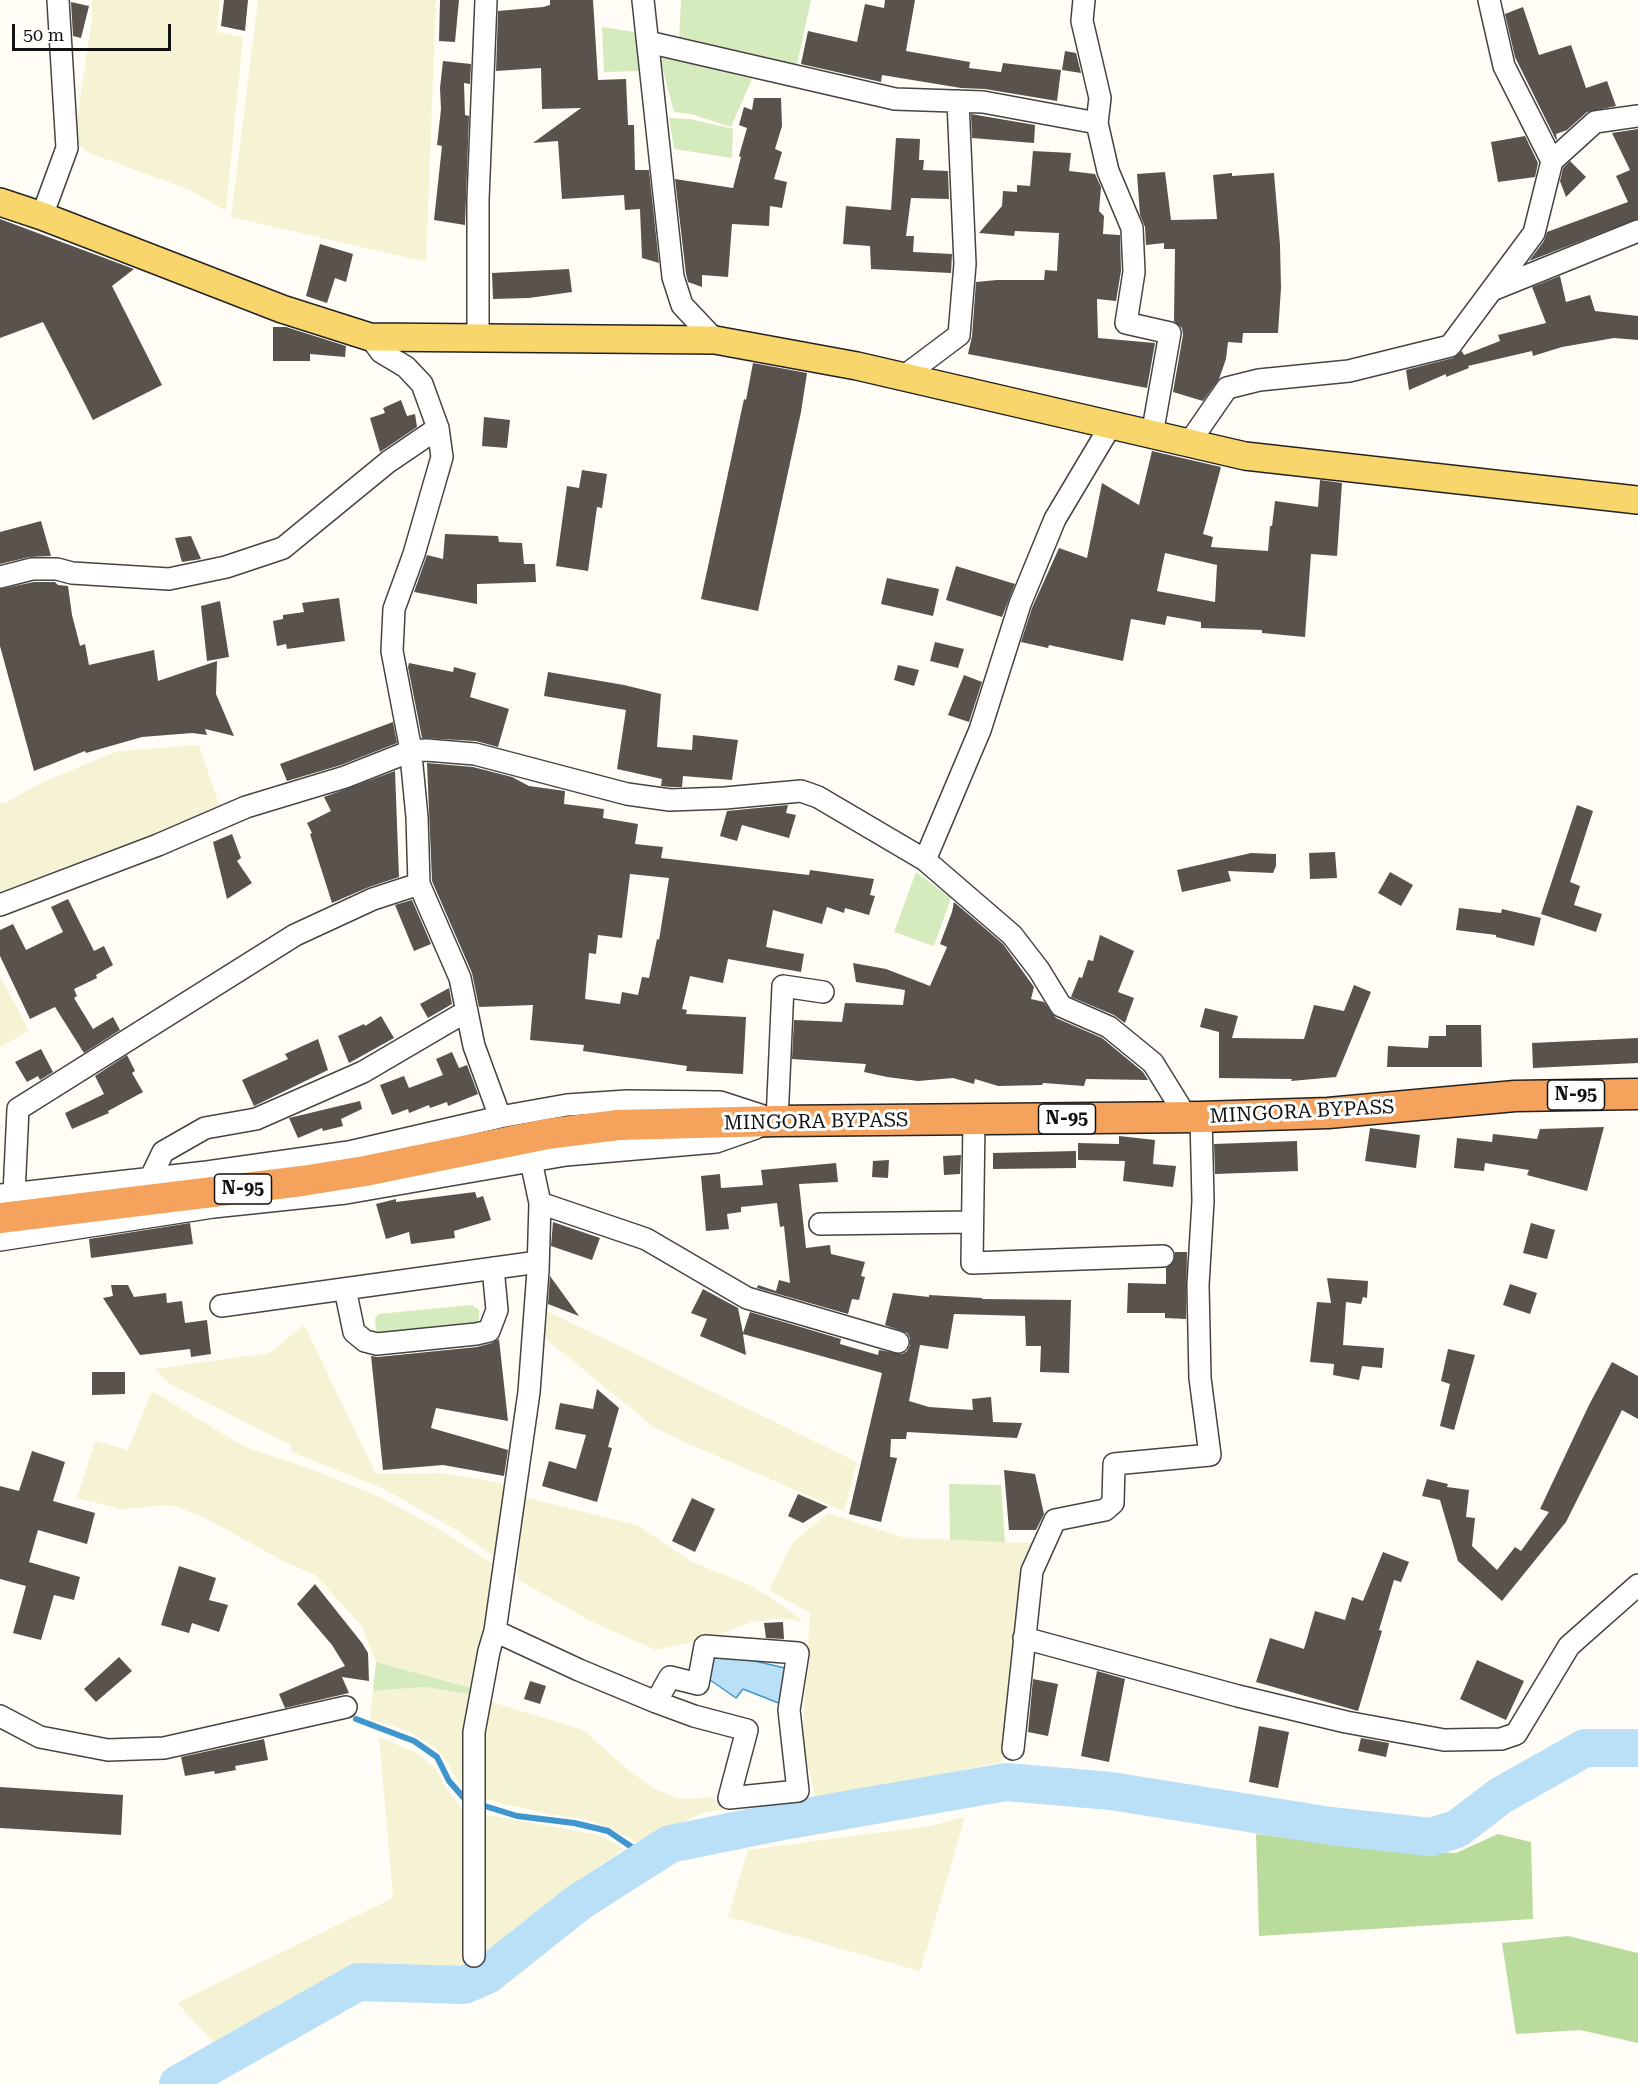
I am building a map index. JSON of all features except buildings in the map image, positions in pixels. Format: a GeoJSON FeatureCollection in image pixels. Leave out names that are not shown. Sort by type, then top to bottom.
{"type":"FeatureCollection","features":[{"type":"Feature","properties":{"kind":"highway","name":"MINGORA BYPASS"},"geometry":{"type":"LineString","coordinates":[[5,1202],[302,1181],[365,1171],[547,1134],[618,1125],[777,1121],[1194,1118],[1328,1113],[1515,1096],[1638,1094]]}},
{"type":"Feature","properties":{"kind":"main road"},"geometry":{"type":"LineString","coordinates":[[0,202],[42,216],[282,309],[370,336],[715,340],[903,376],[1245,456],[1638,500]]}},
{"type":"Feature","properties":{"kind":"street"},"geometry":{"type":"LineString","coordinates":[[42,216],[67,148],[58,0]]}},
{"type":"Feature","properties":{"kind":"street"},"geometry":{"type":"LineString","coordinates":[[478,338],[478,200],[486,0]]}},
{"type":"Feature","properties":{"kind":"street"},"geometry":{"type":"LineString","coordinates":[[643,0],[674,277],[682,305],[715,340]]}},
{"type":"Feature","properties":{"kind":"street"},"geometry":{"type":"LineString","coordinates":[[1084,0],[1082,21],[1100,98],[1097,123],[1108,171],[1132,228],[1134,272],[1126,323],[1170,333],[1152,435]]}},
{"type":"Feature","properties":{"kind":"street"},"geometry":{"type":"LineString","coordinates":[[1489,0],[1504,66],[1552,161]]}},
{"type":"Feature","properties":{"kind":"street"},"geometry":{"type":"LineString","coordinates":[[648,42],[895,99],[983,102],[1097,123]]}},
{"type":"Feature","properties":{"kind":"street"},"geometry":{"type":"LineString","coordinates":[[903,376],[959,335],[965,264],[958,101]]}},
{"type":"Feature","properties":{"kind":"street"},"geometry":{"type":"LineString","coordinates":[[1189,443],[1227,388],[1259,380],[1349,371],[1450,346],[1534,233],[1552,161],[1595,122],[1638,116]]}},
{"type":"Feature","properties":{"kind":"street"},"geometry":{"type":"LineString","coordinates":[[1491,290],[1638,231]]}},
{"type":"Feature","properties":{"kind":"street"},"geometry":{"type":"LineString","coordinates":[[370,336],[381,352],[406,367],[422,384],[438,428],[442,457],[414,554],[394,609],[392,651],[411,751],[417,818],[418,884],[460,978],[474,1046],[500,1117]]}},
{"type":"Feature","properties":{"kind":"street"},"geometry":{"type":"LineString","coordinates":[[925,860],[980,730],[1020,604],[1055,519],[1111,425]]}},
{"type":"Feature","properties":{"kind":"street"},"geometry":{"type":"LineString","coordinates":[[0,577],[32,569],[57,569],[72,573],[169,579],[226,567],[283,548],[388,462],[438,428]]}},
{"type":"Feature","properties":{"kind":"street"},"geometry":{"type":"LineString","coordinates":[[0,905],[158,845],[246,807],[345,777],[411,751],[426,750],[475,754],[627,794],[670,800],[725,798],[801,790],[818,797],[925,860],[1012,935],[1039,970],[1061,1006],[1109,1027],[1153,1062],[1194,1118],[1203,1201],[1198,1285],[1200,1378],[1210,1455],[1114,1464],[1113,1503],[1105,1510],[1054,1520],[1032,1571],[1012,1749]]}},
{"type":"Feature","properties":{"kind":"street"},"geometry":{"type":"LineString","coordinates":[[418,884],[373,899],[296,935],[18,1109],[5,1202],[150,1179],[349,1152],[500,1117],[567,1105],[627,1101],[720,1102],[777,1121]]}},
{"type":"Feature","properties":{"kind":"street"},"geometry":{"type":"LineString","coordinates":[[777,1121],[783,986],[823,992]]}},
{"type":"Feature","properties":{"kind":"street"},"geometry":{"type":"LineString","coordinates":[[150,1179],[163,1152],[205,1128],[256,1119],[363,1072],[467,1011]]}},
{"type":"Feature","properties":{"kind":"street"},"geometry":{"type":"LineString","coordinates":[[974,1120],[972,1263],[1163,1257]]}},
{"type":"Feature","properties":{"kind":"street"},"geometry":{"type":"LineString","coordinates":[[0,1240],[213,1207],[346,1193],[531,1161],[630,1148],[716,1142],[777,1121]]}},
{"type":"Feature","properties":{"kind":"street"},"geometry":{"type":"LineString","coordinates":[[474,1956],[474,1732],[489,1651],[495,1631],[529,1392],[540,1203],[531,1161]]}},
{"type":"Feature","properties":{"kind":"street"},"geometry":{"type":"LineString","coordinates":[[540,1203],[646,1239],[747,1298],[898,1342]]}},
{"type":"Feature","properties":{"kind":"street"},"geometry":{"type":"LineString","coordinates":[[820,1224],[972,1222]]}},
{"type":"Feature","properties":{"kind":"street"},"geometry":{"type":"LineString","coordinates":[[221,1306],[538,1262]]}},
{"type":"Feature","properties":{"kind":"street"},"geometry":{"type":"LineString","coordinates":[[345,1289],[354,1332],[365,1341],[377,1344],[476,1334],[489,1331],[497,1310],[494,1268]]}},
{"type":"Feature","properties":{"kind":"street"},"geometry":{"type":"LineString","coordinates":[[1024,1638],[1238,1696],[1346,1722],[1444,1740],[1502,1739],[1516,1734],[1569,1646],[1638,1585]]}},
{"type":"Feature","properties":{"kind":"street"},"geometry":{"type":"LineString","coordinates":[[495,1631],[656,1702],[694,1716],[747,1730],[729,1798],[798,1791],[789,1710],[798,1653],[705,1646],[698,1684],[670,1677],[656,1702]]}},
{"type":"Feature","properties":{"kind":"street"},"geometry":{"type":"LineString","coordinates":[[0,1716],[40,1737],[108,1750],[164,1748],[346,1707]]}},
{"type":"Feature","properties":{"kind":"shaded area"},"geometry":{"type":"Polygon","coordinates":[[[92,0],[220,0],[217,32],[243,37],[226,211],[192,191],[87,152],[74,140],[92,18],[92,0]]]}},
{"type":"Feature","properties":{"kind":"shaded area"},"geometry":{"type":"Polygon","coordinates":[[[258,0],[436,0],[426,262],[231,217],[258,0]]]}},
{"type":"Feature","properties":{"kind":"shaded area"},"geometry":{"type":"Polygon","coordinates":[[[199,745],[222,813],[0,898],[0,803],[5,803],[45,781],[118,751],[199,745]]]}},
{"type":"Feature","properties":{"kind":"shaded area"},"geometry":{"type":"Polygon","coordinates":[[[0,976],[29,1031],[0,1047],[0,976]]]}},
{"type":"Feature","properties":{"kind":"shaded area"},"geometry":{"type":"Polygon","coordinates":[[[543,1309],[857,1462],[844,1511],[654,1427],[542,1336],[543,1309]]]}},
{"type":"Feature","properties":{"kind":"shaded area"},"geometry":{"type":"Polygon","coordinates":[[[304,1325],[376,1474],[443,1473],[507,1484],[497,1559],[458,1531],[386,1490],[291,1452],[291,1445],[170,1384],[155,1369],[269,1353],[304,1325]]]}},
{"type":"Feature","properties":{"kind":"shaded area"},"geometry":{"type":"Polygon","coordinates":[[[152,1391],[245,1447],[314,1470],[382,1498],[435,1527],[493,1564],[485,1634],[475,1689],[376,1662],[361,1625],[315,1575],[283,1561],[205,1518],[171,1505],[122,1509],[77,1498],[95,1441],[128,1450],[152,1391]]]}},
{"type":"Feature","properties":{"kind":"shaded area"},"geometry":{"type":"Polygon","coordinates":[[[524,1497],[637,1525],[692,1562],[750,1585],[799,1617],[802,1622],[781,1618],[752,1622],[713,1637],[656,1650],[594,1623],[517,1579],[524,1497]]]}},
{"type":"Feature","properties":{"kind":"shaded area"},"geometry":{"type":"Polygon","coordinates":[[[828,1513],[905,1538],[1035,1543],[1018,1635],[1002,1762],[816,1799],[802,1739],[810,1613],[769,1590],[793,1542],[828,1513]]]}},
{"type":"Feature","properties":{"kind":"shaded area"},"geometry":{"type":"Polygon","coordinates":[[[425,1687],[473,1695],[467,1791],[435,1748],[408,1731],[370,1719],[373,1691],[425,1687]]]}},
{"type":"Feature","properties":{"kind":"shaded area"},"geometry":{"type":"Polygon","coordinates":[[[492,1702],[583,1730],[653,1788],[680,1799],[711,1797],[727,1809],[706,1812],[637,1842],[587,1819],[548,1814],[479,1798],[480,1735],[492,1702]]]}},
{"type":"Feature","properties":{"kind":"shaded area"},"geometry":{"type":"Polygon","coordinates":[[[379,1737],[417,1753],[435,1768],[445,1787],[469,1818],[469,1962],[452,1970],[360,1967],[214,2043],[177,2003],[393,1898],[379,1737]]]}},
{"type":"Feature","properties":{"kind":"shaded area"},"geometry":{"type":"Polygon","coordinates":[[[480,1814],[594,1834],[624,1849],[562,1891],[491,1957],[479,1962],[480,1814]]]}},
{"type":"Feature","properties":{"kind":"shaded area"},"geometry":{"type":"Polygon","coordinates":[[[965,1817],[920,1971],[728,1917],[748,1850],[929,1826],[965,1817]]]}},
{"type":"Feature","properties":{"kind":"green space"},"geometry":{"type":"Polygon","coordinates":[[[681,0],[811,0],[796,69],[679,40],[681,0]]]}},
{"type":"Feature","properties":{"kind":"green space"},"geometry":{"type":"Polygon","coordinates":[[[602,27],[641,33],[641,71],[604,72],[602,27]]]}},
{"type":"Feature","properties":{"kind":"green space"},"geometry":{"type":"Polygon","coordinates":[[[659,55],[752,79],[731,127],[691,114],[674,112],[659,55]]]}},
{"type":"Feature","properties":{"kind":"green space"},"geometry":{"type":"Polygon","coordinates":[[[669,118],[690,119],[733,129],[732,158],[674,149],[669,118]]]}},
{"type":"Feature","properties":{"kind":"green space"},"geometry":{"type":"Polygon","coordinates":[[[916,872],[951,898],[934,946],[894,932],[916,872]]]}},
{"type":"Feature","properties":{"kind":"green space"},"geometry":{"type":"Polygon","coordinates":[[[472,1305],[479,1310],[479,1318],[475,1324],[382,1334],[376,1330],[375,1319],[378,1314],[472,1305]]]}},
{"type":"Feature","properties":{"kind":"green space"},"geometry":{"type":"Polygon","coordinates":[[[949,1484],[1001,1485],[1005,1542],[950,1540],[949,1484]]]}},
{"type":"Feature","properties":{"kind":"green space"},"geometry":{"type":"Polygon","coordinates":[[[376,1662],[475,1689],[473,1695],[425,1687],[373,1691],[376,1662]]]}},
{"type":"Feature","properties":{"kind":"green space"},"geometry":{"type":"Polygon","coordinates":[[[1256,1834],[1374,1849],[1456,1853],[1498,1834],[1531,1842],[1533,1919],[1259,1936],[1256,1834]]]}},
{"type":"Feature","properties":{"kind":"green space"},"geometry":{"type":"Polygon","coordinates":[[[1568,1936],[1638,1953],[1638,2043],[1580,2030],[1516,2034],[1502,1943],[1568,1936]]]}},
{"type":"Feature","properties":{"kind":"water"},"geometry":{"type":"Polygon","coordinates":[[[712,1651],[789,1669],[781,1704],[743,1689],[736,1698],[703,1675],[712,1651]]]}},
{"type":"Feature","properties":{"kind":"waterway"},"geometry":{"type":"LineString","coordinates":[[356,1719],[414,1741],[437,1757],[449,1781],[463,1797],[475,1803],[517,1816],[574,1823],[608,1831],[648,1858]]}},
{"type":"Feature","properties":{"kind":"waterway"},"geometry":{"type":"LineString","coordinates":[[178,2084],[358,1982],[464,1985],[487,1975],[579,1902],[670,1844],[783,1821],[1006,1782],[1111,1791],[1330,1826],[1431,1837],[1457,1829],[1500,1796],[1585,1748],[1638,1748]]}}]}
